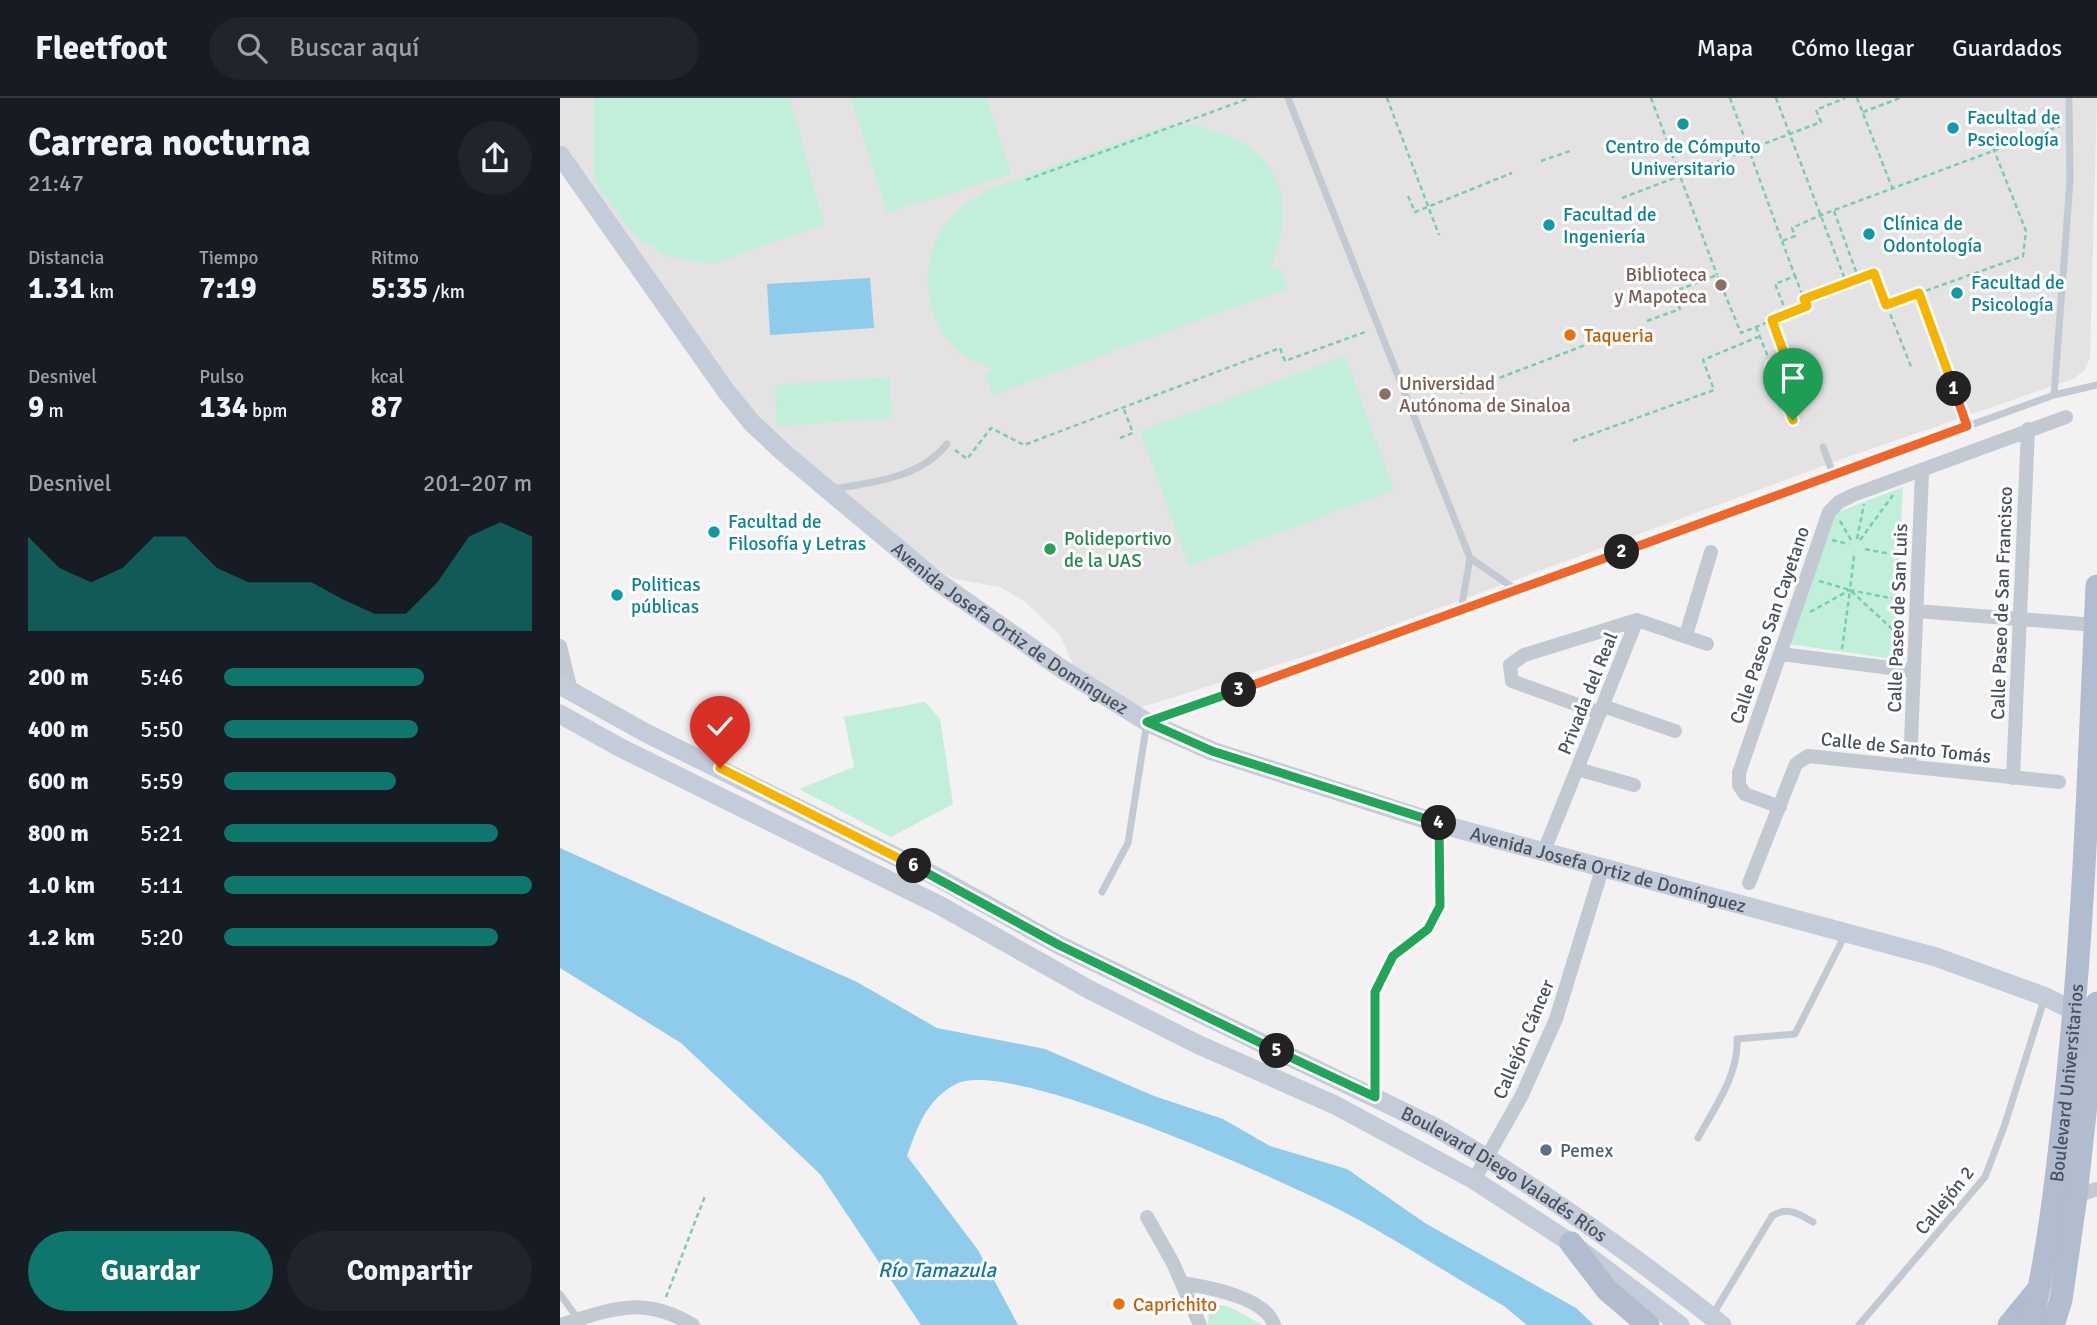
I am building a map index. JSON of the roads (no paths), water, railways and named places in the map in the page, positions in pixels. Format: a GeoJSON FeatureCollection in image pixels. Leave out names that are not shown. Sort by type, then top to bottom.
{"type":"FeatureCollection","features":[{"type":"Feature","properties":{"kind":"main road","name":"Avenida Josefa Ortiz de Domínguez"},"geometry":{"type":"LineString","coordinates":[[560,155],[752,423],[827,491],[967,604],[1059,667],[1147,722],[1212,751],[1440,824],[1936,957],[2046,996],[2091,1016]]}},
{"type":"Feature","properties":{"kind":"main road","name":"Boulevard Universitarios"},"geometry":{"type":"LineString","coordinates":[[2053,1325],[2086,1193],[2091,1016],[2085,888],[2097,586]]}},
{"type":"Feature","properties":{"kind":"main road","name":"Boulevard Diego Valadés Ríos"},"geometry":{"type":"LineString","coordinates":[[566,688],[646,733],[935,876],[1059,945],[1375,1097],[1488,1157],[1602,1235],[1717,1321]]}},
{"type":"Feature","properties":{"kind":"main road","name":"Boulevard Diego Valadés Ríos"},"geometry":{"type":"LineString","coordinates":[[560,714],[618,747],[939,905],[1090,990],[1197,1044],[1335,1105],[1474,1180],[1571,1243],[1680,1325]]}},
{"type":"Feature","properties":{"kind":"main road","name":"Boulevard Universitarios"},"geometry":{"type":"LineString","coordinates":[[2031,1325],[2091,1016]]}},
{"type":"Feature","properties":{"kind":"main road"},"geometry":{"type":"LineString","coordinates":[[1571,1243],[1607,1290],[1648,1325]]}},
{"type":"Feature","properties":{"kind":"main road"},"geometry":{"type":"LineString","coordinates":[[2009,1325],[2040,1287]]}},
{"type":"Feature","properties":{"kind":"main road"},"geometry":{"type":"LineString","coordinates":[[2061,1300],[2070,1325]]}},
{"type":"Feature","properties":{"kind":"street","name":"Calle Paseo San Cayetano"},"geometry":{"type":"LineString","coordinates":[[1780,807],[1745,794],[1740,785],[1739,773],[1822,528],[1832,509],[1839,502],[1865,491],[1922,472],[2066,416]]}},
{"type":"Feature","properties":{"kind":"street","name":"Calle Paseo de San Francisco"},"geometry":{"type":"LineString","coordinates":[[2013,778],[2028,429]]}},
{"type":"Feature","properties":{"kind":"street","name":"Calle Paseo de San Luis"},"geometry":{"type":"LineString","coordinates":[[1910,766],[1922,472]]}},
{"type":"Feature","properties":{"kind":"street"},"geometry":{"type":"LineString","coordinates":[[1686,635],[1711,552]]}},
{"type":"Feature","properties":{"kind":"street"},"geometry":{"type":"LineString","coordinates":[[1916,606],[2020,619],[2096,612]]}},
{"type":"Feature","properties":{"kind":"street"},"geometry":{"type":"LineString","coordinates":[[1637,620],[1707,643]]}},
{"type":"Feature","properties":{"kind":"street","name":"Privada del Real"},"geometry":{"type":"LineString","coordinates":[[1602,709],[1512,681],[1510,665],[1524,655],[1637,620]]}},
{"type":"Feature","properties":{"kind":"street","name":"Privada del Real"},"geometry":{"type":"LineString","coordinates":[[1544,851],[1637,620]]}},
{"type":"Feature","properties":{"kind":"street"},"geometry":{"type":"LineString","coordinates":[[560,646],[566,688]]}},
{"type":"Feature","properties":{"kind":"street"},"geometry":{"type":"LineString","coordinates":[[1781,654],[1914,671]]}},
{"type":"Feature","properties":{"kind":"street"},"geometry":{"type":"LineString","coordinates":[[1602,709],[1675,731]]}},
{"type":"Feature","properties":{"kind":"street","name":"Calle de Santo Tomás"},"geometry":{"type":"LineString","coordinates":[[1749,883],[1796,764],[1808,756],[2059,782]]}},
{"type":"Feature","properties":{"kind":"street"},"geometry":{"type":"LineString","coordinates":[[1577,769],[1634,785]]}},
{"type":"Feature","properties":{"kind":"street","name":"Callejón Cáncer"},"geometry":{"type":"LineString","coordinates":[[1474,1180],[1522,1095],[1556,1019],[1603,866]]}},
{"type":"Feature","properties":{"kind":"street"},"geometry":{"type":"LineString","coordinates":[[1147,1217],[1182,1283],[1200,1325]]}},
{"type":"Feature","properties":{"kind":"street"},"geometry":{"type":"LineString","coordinates":[[1182,1283],[1212,1287],[1257,1306],[1266,1311],[1274,1325]]}},
{"type":"Feature","properties":{"kind":"street"},"geometry":{"type":"LineString","coordinates":[[560,1325],[618,1307],[637,1305],[662,1310],[693,1325]]}},
{"type":"Feature","properties":{"kind":"lane"},"geometry":{"type":"LineString","coordinates":[[1288,98],[1471,558],[1515,589]]}},
{"type":"Feature","properties":{"kind":"lane"},"geometry":{"type":"LineString","coordinates":[[2054,395],[2070,181],[2069,98]]}},
{"type":"Feature","properties":{"kind":"lane"},"geometry":{"type":"LineString","coordinates":[[1102,892],[1128,843],[1147,722],[2054,395],[2097,385]]}},
{"type":"Feature","properties":{"kind":"lane"},"geometry":{"type":"LineString","coordinates":[[827,491],[889,479],[936,458],[947,444]]}},
{"type":"Feature","properties":{"kind":"lane"},"geometry":{"type":"LineString","coordinates":[[1823,447],[1833,474]]}},
{"type":"Feature","properties":{"kind":"lane"},"geometry":{"type":"LineString","coordinates":[[1461,610],[1471,558]]}},
{"type":"Feature","properties":{"kind":"lane"},"geometry":{"type":"LineString","coordinates":[[1375,1097],[1375,992],[1393,956],[1428,929],[1440,906],[1440,824]]}},
{"type":"Feature","properties":{"kind":"lane"},"geometry":{"type":"LineString","coordinates":[[1698,1138],[1727,1085],[1738,1055],[1737,1039],[1795,1034],[1846,932]]}},
{"type":"Feature","properties":{"kind":"lane","name":"Callejón 2"},"geometry":{"type":"LineString","coordinates":[[1859,1325],[1985,1177],[1994,1157],[2046,996]]}},
{"type":"Feature","properties":{"kind":"lane"},"geometry":{"type":"LineString","coordinates":[[1717,1321],[1772,1216],[1784,1210],[1795,1212],[1813,1222]]}},
{"type":"Feature","properties":{"kind":"lane"},"geometry":{"type":"LineString","coordinates":[[560,1294],[578,1319]]}},
{"type":"Feature","properties":{"kind":"water"},"geometry":{"type":"Polygon","coordinates":[[[870,278],[874,328],[770,335],[767,284],[870,278]]]}},
{"type":"Feature","properties":{"kind":"water","name":"Río Tamazula"},"geometry":{"type":"Polygon","coordinates":[[[560,848],[857,982],[937,1028],[1045,1049],[1154,1096],[1223,1119],[1270,1146],[1347,1169],[1425,1223],[1576,1308],[1594,1325],[1527,1325],[1504,1306],[1396,1241],[1299,1190],[1199,1147],[1082,1103],[1028,1087],[985,1080],[956,1084],[937,1098],[919,1124],[907,1156],[978,1250],[1018,1325],[921,1325],[820,1174],[681,1043],[560,968],[560,848]]]}},
{"type":"Feature","properties":{"kind":"place","name":"Centro de Cómputo Universitario"},"geometry":{"type":"Point","coordinates":[1683,124]}},
{"type":"Feature","properties":{"kind":"place","name":"Facultad de Pscicología"},"geometry":{"type":"Point","coordinates":[1953,128]}},
{"type":"Feature","properties":{"kind":"place","name":"Facultad de Ingeniería"},"geometry":{"type":"Point","coordinates":[1549,225]}},
{"type":"Feature","properties":{"kind":"place","name":"Clínica de Odontología"},"geometry":{"type":"Point","coordinates":[1869,234]}},
{"type":"Feature","properties":{"kind":"place","name":"Biblioteca y Mapoteca"},"geometry":{"type":"Point","coordinates":[1721,285]}},
{"type":"Feature","properties":{"kind":"place","name":"Facultad de Psicología"},"geometry":{"type":"Point","coordinates":[1957,293]}},
{"type":"Feature","properties":{"kind":"place","name":"Taqueria"},"geometry":{"type":"Point","coordinates":[1570,335]}},
{"type":"Feature","properties":{"kind":"place","name":"Universidad Autónoma de Sinaloa"},"geometry":{"type":"Point","coordinates":[1385,394]}},
{"type":"Feature","properties":{"kind":"place","name":"Facultad de Filosofía y Letras"},"geometry":{"type":"Point","coordinates":[714,532]}},
{"type":"Feature","properties":{"kind":"place","name":"Polideportivo de la UAS"},"geometry":{"type":"Point","coordinates":[1050,549]}},
{"type":"Feature","properties":{"kind":"place","name":"Politicas públicas"},"geometry":{"type":"Point","coordinates":[617,595]}},
{"type":"Feature","properties":{"kind":"place","name":"Pemex"},"geometry":{"type":"Point","coordinates":[1546,1150]}},
{"type":"Feature","properties":{"kind":"place","name":"Caprichito"},"geometry":{"type":"Point","coordinates":[1119,1304]}}]}
